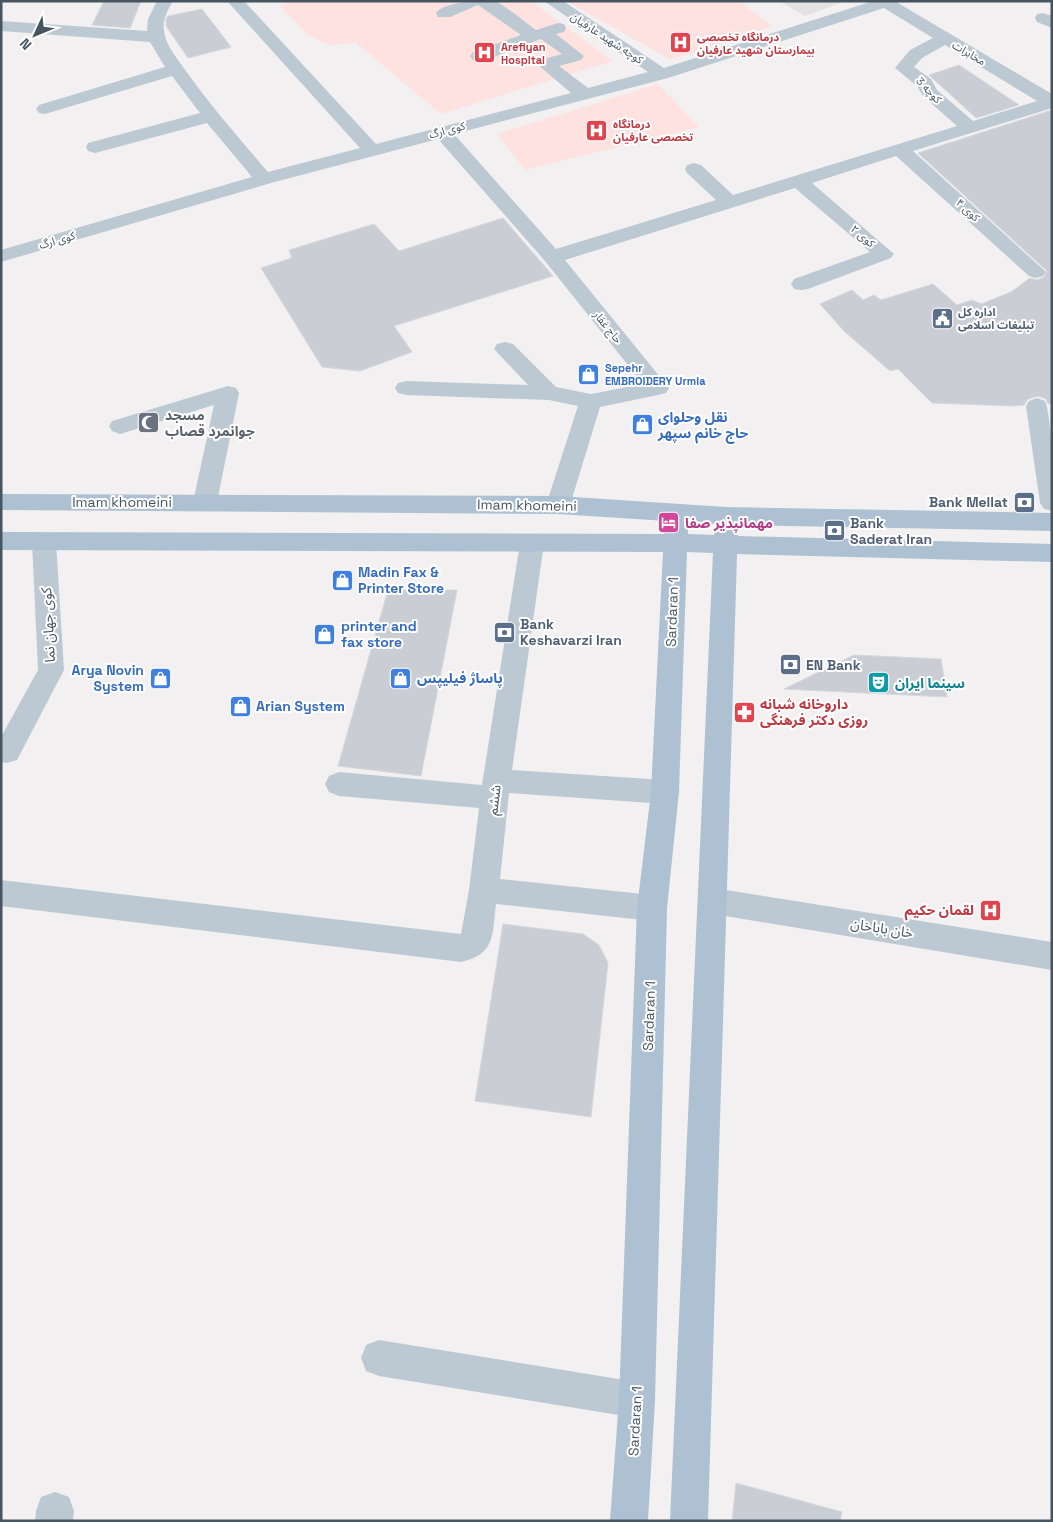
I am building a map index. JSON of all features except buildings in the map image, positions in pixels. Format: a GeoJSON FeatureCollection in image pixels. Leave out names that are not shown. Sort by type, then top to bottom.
{"type":"FeatureCollection","features":[{"type":"Feature","properties":{"kind":"main road","name":"Imam khomeini"},"geometry":{"type":"LineString","coordinates":[[1,502],[558,505],[678,512],[726,531],[1052,553]]}},
{"type":"Feature","properties":{"kind":"main road","name":"Sardaran 1"},"geometry":{"type":"LineString","coordinates":[[629,1521],[637,1400],[652,908],[665,792],[674,543],[678,512]]}},
{"type":"Feature","properties":{"kind":"main road","name":"Imam khomeini"},"geometry":{"type":"LineString","coordinates":[[1,541],[674,543],[726,531],[1052,522]]}},
{"type":"Feature","properties":{"kind":"main road"},"geometry":{"type":"LineString","coordinates":[[689,1521],[726,531]]}},
{"type":"Feature","properties":{"kind":"street"},"geometry":{"type":"LineString","coordinates":[[165,1],[155,29],[163,50],[211,116],[264,178]]}},
{"type":"Feature","properties":{"kind":"street"},"geometry":{"type":"LineString","coordinates":[[235,1],[372,150]]}},
{"type":"Feature","properties":{"kind":"street"},"geometry":{"type":"LineString","coordinates":[[444,13],[473,1]]}},
{"type":"Feature","properties":{"kind":"street"},"geometry":{"type":"LineString","coordinates":[[483,1],[575,56],[546,64],[584,94]]}},
{"type":"Feature","properties":{"kind":"street","name":"کوچه شهید عارفیان"},"geometry":{"type":"LineString","coordinates":[[552,1],[662,74]]}},
{"type":"Feature","properties":{"kind":"street","name":"کوی ارگ"},"geometry":{"type":"LineString","coordinates":[[1,256],[264,178],[662,74],[889,2]]}},
{"type":"Feature","properties":{"kind":"street","name":"مخابرات"},"geometry":{"type":"LineString","coordinates":[[889,2],[1052,102]]}},
{"type":"Feature","properties":{"kind":"street"},"geometry":{"type":"LineString","coordinates":[[479,56],[581,21]]}},
{"type":"Feature","properties":{"kind":"street"},"geometry":{"type":"LineString","coordinates":[[1,26],[157,37]]}},
{"type":"Feature","properties":{"kind":"street","name":"کوچه 3"},"geometry":{"type":"LineString","coordinates":[[945,38],[916,54],[904,68],[925,83],[929,92],[969,127]]}},
{"type":"Feature","properties":{"kind":"street"},"geometry":{"type":"LineString","coordinates":[[45,109],[176,69]]}},
{"type":"Feature","properties":{"kind":"street"},"geometry":{"type":"LineString","coordinates":[[552,257],[1052,102]]}},
{"type":"Feature","properties":{"kind":"street"},"geometry":{"type":"LineString","coordinates":[[96,147],[211,116]]}},
{"type":"Feature","properties":{"kind":"street","name":"حاج غفار"},"geometry":{"type":"LineString","coordinates":[[442,132],[552,257],[658,388],[591,401]]}},
{"type":"Feature","properties":{"kind":"street","name":"کوی ۴"},"geometry":{"type":"LineString","coordinates":[[899,149],[1036,272]]}},
{"type":"Feature","properties":{"kind":"street"},"geometry":{"type":"LineString","coordinates":[[694,169],[729,202]]}},
{"type":"Feature","properties":{"kind":"street","name":"کوی ۲"},"geometry":{"type":"LineString","coordinates":[[798,181],[884,254],[801,284]]}},
{"type":"Feature","properties":{"kind":"street"},"geometry":{"type":"LineString","coordinates":[[505,349],[549,393]]}},
{"type":"Feature","properties":{"kind":"street"},"geometry":{"type":"LineString","coordinates":[[406,388],[549,393],[591,401],[558,505]]}},
{"type":"Feature","properties":{"kind":"street"},"geometry":{"type":"LineString","coordinates":[[120,426],[228,393],[206,502]]}},
{"type":"Feature","properties":{"kind":"street"},"geometry":{"type":"LineString","coordinates":[[1037,406],[1052,503]]}},
{"type":"Feature","properties":{"kind":"street","name":"کوی جهان نما"},"geometry":{"type":"LineString","coordinates":[[1,751],[7,752],[50,670],[44,542]]}},
{"type":"Feature","properties":{"kind":"street","name":"ششم"},"geometry":{"type":"LineString","coordinates":[[1,893],[461,948],[470,946],[476,939],[484,890],[495,789],[532,543]]}},
{"type":"Feature","properties":{"kind":"street"},"geometry":{"type":"LineString","coordinates":[[339,784],[665,792]]}},
{"type":"Feature","properties":{"kind":"street"},"geometry":{"type":"LineString","coordinates":[[484,890],[652,908]]}},
{"type":"Feature","properties":{"kind":"street","name":"خان باباخان"},"geometry":{"type":"LineString","coordinates":[[713,901],[1052,956]]}},
{"type":"Feature","properties":{"kind":"street"},"geometry":{"type":"LineString","coordinates":[[379,1358],[637,1400]]}},
{"type":"Feature","properties":{"kind":"shaded area","name":"Arefiyan Hospital"},"geometry":{"type":"Polygon","coordinates":[[[292,1],[531,1],[613,61],[441,114],[356,43],[329,45],[308,35],[280,6],[292,1]]]}},
{"type":"Feature","properties":{"kind":"shaded area","name":"درمانگاه تخصصی بیمارستان شهید عارفیان"},"geometry":{"type":"Polygon","coordinates":[[[566,1],[739,1],[772,26],[671,60],[566,1]]]}},
{"type":"Feature","properties":{"kind":"shaded area"},"geometry":{"type":"Polygon","coordinates":[[[779,1],[846,1],[805,16],[779,1]]]}},
{"type":"Feature","properties":{"kind":"shaded area","name":"درمانگاه تخصصی عارفیان"},"geometry":{"type":"Polygon","coordinates":[[[658,84],[699,127],[525,170],[497,134],[658,84]]]}},
{"type":"Feature","properties":{"kind":"place","name":"درمانگاه تخصصی بیمارستان شهید عارفیان"},"geometry":{"type":"Point","coordinates":[681,43]}},
{"type":"Feature","properties":{"kind":"place","name":"Arefiyan Hospital"},"geometry":{"type":"Point","coordinates":[485,53]}},
{"type":"Feature","properties":{"kind":"place","name":"درمانگاه تخصصی عارفیان"},"geometry":{"type":"Point","coordinates":[597,130]}},
{"type":"Feature","properties":{"kind":"place","name":"اداره کل تبلیغات اسلامی"},"geometry":{"type":"Point","coordinates":[942,318]}},
{"type":"Feature","properties":{"kind":"place","name":"Sepehr EMBROIDERY Urmia"},"geometry":{"type":"Point","coordinates":[589,374]}},
{"type":"Feature","properties":{"kind":"place","name":"مسجد جوانمرد قصاب"},"geometry":{"type":"Point","coordinates":[149,423]}},
{"type":"Feature","properties":{"kind":"place","name":"نقل وحلوای حاج خانم سپهر"},"geometry":{"type":"Point","coordinates":[642,425]}},
{"type":"Feature","properties":{"kind":"place","name":"Bank Mellat"},"geometry":{"type":"Point","coordinates":[1024,502]}},
{"type":"Feature","properties":{"kind":"place","name":"مهمانپذیر صفا"},"geometry":{"type":"Point","coordinates":[669,523]}},
{"type":"Feature","properties":{"kind":"place","name":"Bank Saderat Iran"},"geometry":{"type":"Point","coordinates":[834,531]}},
{"type":"Feature","properties":{"kind":"place","name":"Madin Fax & Printer Store"},"geometry":{"type":"Point","coordinates":[342,580]}},
{"type":"Feature","properties":{"kind":"place","name":"Bank Keshavarzi Iran"},"geometry":{"type":"Point","coordinates":[504,632]}},
{"type":"Feature","properties":{"kind":"place","name":"printer and fax store"},"geometry":{"type":"Point","coordinates":[325,634]}},
{"type":"Feature","properties":{"kind":"place","name":"EN Bank"},"geometry":{"type":"Point","coordinates":[790,665]}},
{"type":"Feature","properties":{"kind":"place","name":"Arya Novin System"},"geometry":{"type":"Point","coordinates":[160,678]}},
{"type":"Feature","properties":{"kind":"place","name":"پاساژ فیلیپس"},"geometry":{"type":"Point","coordinates":[401,678]}},
{"type":"Feature","properties":{"kind":"place","name":"سینما ایران"},"geometry":{"type":"Point","coordinates":[879,683]}},
{"type":"Feature","properties":{"kind":"place","name":"Arian System"},"geometry":{"type":"Point","coordinates":[240,706]}},
{"type":"Feature","properties":{"kind":"place","name":"داروخانه شبانه روزی دکتر فرهنگی"},"geometry":{"type":"Point","coordinates":[744,712]}},
{"type":"Feature","properties":{"kind":"place","name":"لقمان حکیم"},"geometry":{"type":"Point","coordinates":[990,910]}}]}
